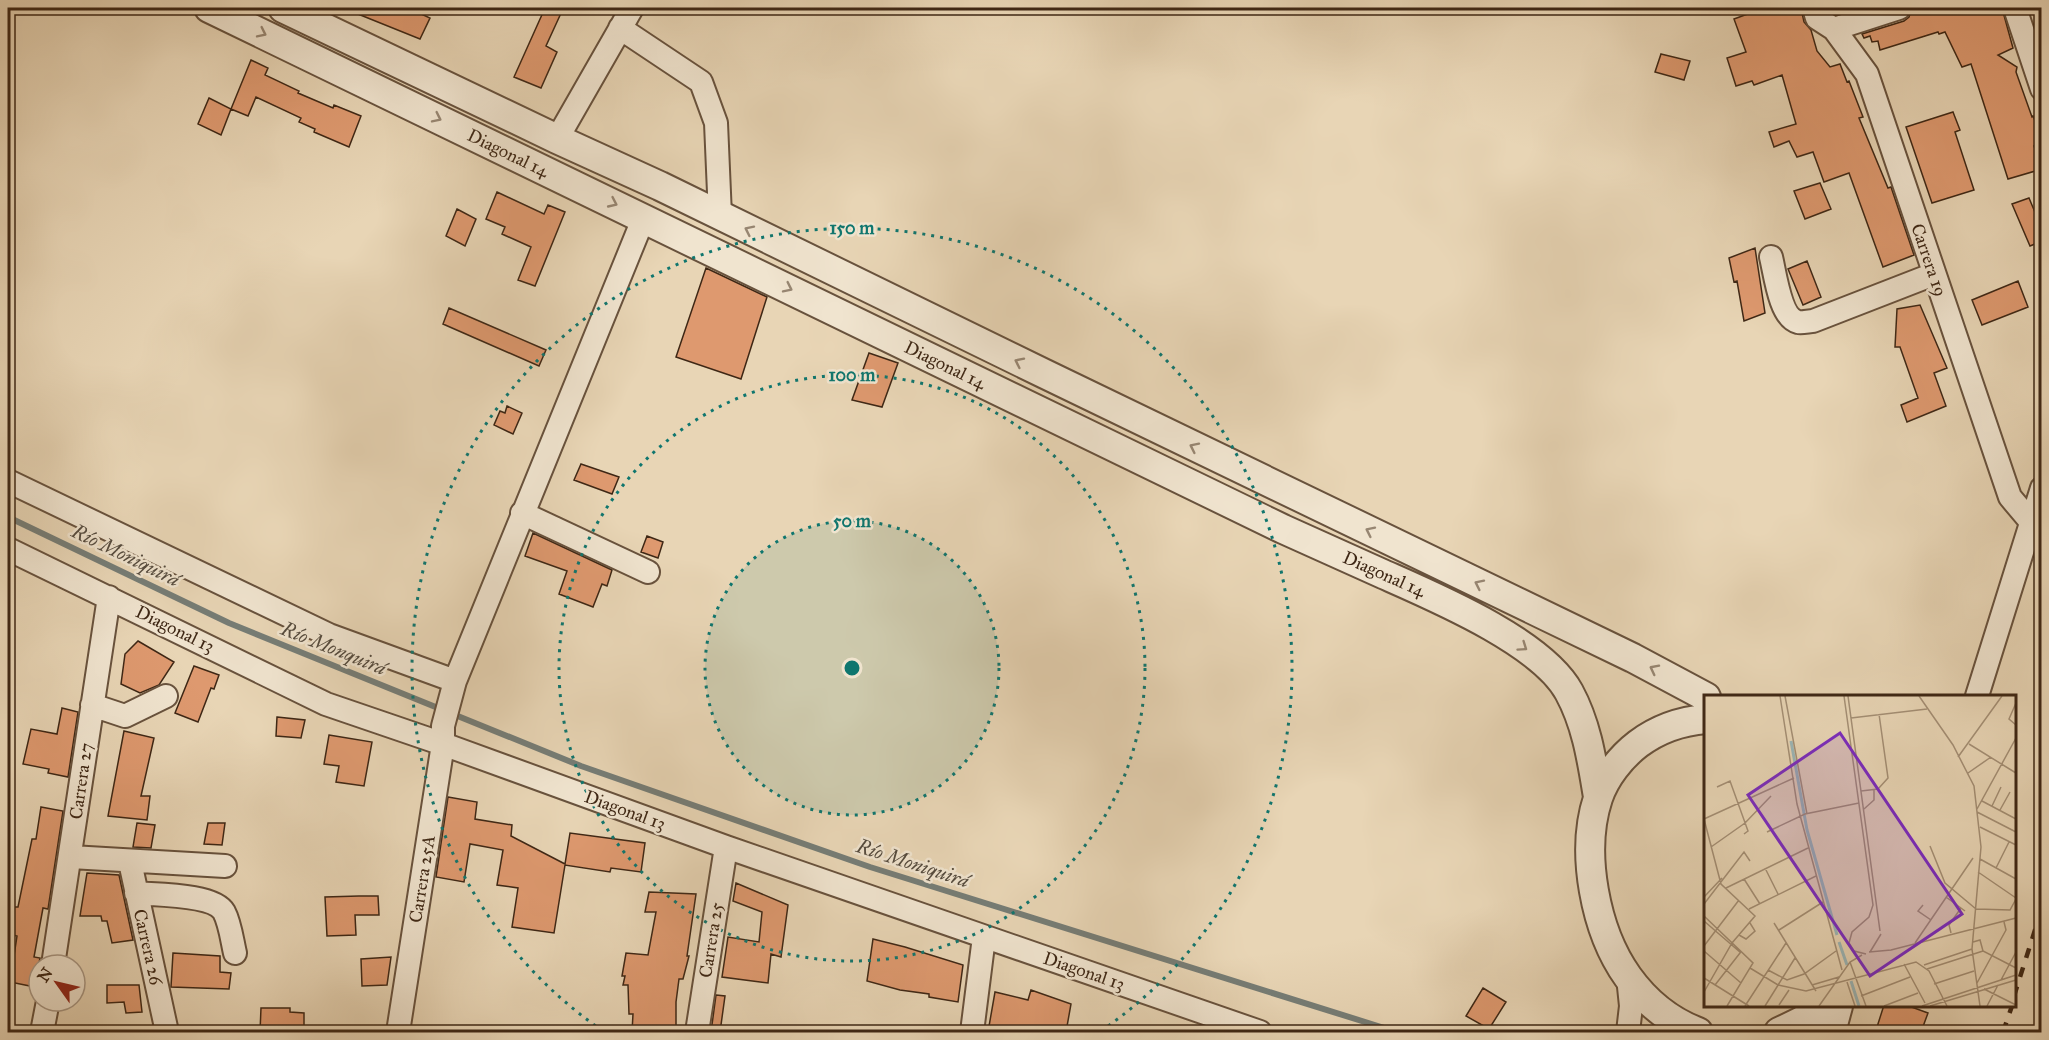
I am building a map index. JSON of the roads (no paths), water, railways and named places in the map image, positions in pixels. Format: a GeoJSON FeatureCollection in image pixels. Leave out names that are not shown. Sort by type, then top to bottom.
{"type":"FeatureCollection","features":[{"type":"Feature","properties":{"kind":"street","name":"Diagonal 14"},"geometry":{"type":"LineString","coordinates":[[209,8],[644,217],[1252,514],[1435,598],[1490,626],[1556,673],[1569,691],[1587,737],[1598,797]]}},
{"type":"Feature","properties":{"kind":"street","name":"Diagonal 14"},"geometry":{"type":"LineString","coordinates":[[283,8],[720,216],[1633,658],[1704,696]]}},
{"type":"Feature","properties":{"kind":"street"},"geometry":{"type":"LineString","coordinates":[[558,139],[632,8]]}},
{"type":"Feature","properties":{"kind":"street","name":"Carrera 19"},"geometry":{"type":"LineString","coordinates":[[1814,8],[1818,18],[1834,29],[1867,74],[2010,497],[2031,522]]}},
{"type":"Feature","properties":{"kind":"street"},"geometry":{"type":"LineString","coordinates":[[1834,29],[1899,8]]}},
{"type":"Feature","properties":{"kind":"street"},"geometry":{"type":"LineString","coordinates":[[2015,8],[2042,89]]}},
{"type":"Feature","properties":{"kind":"street"},"geometry":{"type":"LineString","coordinates":[[620,28],[702,82],[716,123],[720,216]]}},
{"type":"Feature","properties":{"kind":"street","name":"Carrera 25A"},"geometry":{"type":"LineString","coordinates":[[398,1032],[443,735],[453,689],[522,513],[644,217]]}},
{"type":"Feature","properties":{"kind":"street"},"geometry":{"type":"LineString","coordinates":[[1771,257],[1783,306],[1789,316],[1798,322],[1813,321],[1934,274]]}},
{"type":"Feature","properties":{"kind":"street"},"geometry":{"type":"LineString","coordinates":[[8,481],[329,634],[453,689]]}},
{"type":"Feature","properties":{"kind":"street"},"geometry":{"type":"LineString","coordinates":[[1977,695],[2042,488]]}},
{"type":"Feature","properties":{"kind":"street"},"geometry":{"type":"LineString","coordinates":[[522,513],[648,572]]}},
{"type":"Feature","properties":{"kind":"street","name":"Diagonal 13"},"geometry":{"type":"LineString","coordinates":[[8,549],[326,704],[443,735],[726,847],[984,937],[1226,1026],[1260,1032]]}},
{"type":"Feature","properties":{"kind":"street","name":"Carrera 27"},"geometry":{"type":"LineString","coordinates":[[55,953],[109,597]]}},
{"type":"Feature","properties":{"kind":"street"},"geometry":{"type":"LineString","coordinates":[[92,705],[125,716],[166,696]]}},
{"type":"Feature","properties":{"kind":"street"},"geometry":{"type":"LineString","coordinates":[[1696,1032],[1683,1027],[1664,1014],[1628,977],[1604,929],[1596,904],[1591,850],[1598,797],[1611,772],[1628,752],[1651,735],[1676,724],[1704,719]]}},
{"type":"Feature","properties":{"kind":"street","name":"Carrera 25"},"geometry":{"type":"LineString","coordinates":[[697,1032],[726,847]]}},
{"type":"Feature","properties":{"kind":"street"},"geometry":{"type":"LineString","coordinates":[[71,857],[225,866]]}},
{"type":"Feature","properties":{"kind":"street","name":"Carrera 26"},"geometry":{"type":"LineString","coordinates":[[130,862],[167,1032]]}},
{"type":"Feature","properties":{"kind":"street"},"geometry":{"type":"LineString","coordinates":[[136,893],[206,900],[218,905],[224,913],[235,953]]}},
{"type":"Feature","properties":{"kind":"street"},"geometry":{"type":"LineString","coordinates":[[972,1032],[984,937]]}},
{"type":"Feature","properties":{"kind":"street"},"geometry":{"type":"LineString","coordinates":[[1628,977],[1631,1006],[1628,1032]]}},
{"type":"Feature","properties":{"kind":"street"},"geometry":{"type":"LineString","coordinates":[[1779,1032],[1803,1021],[1820,1007]]}},
{"type":"Feature","properties":{"kind":"street"},"geometry":{"type":"LineString","coordinates":[[1831,1032],[1837,1007]]}},
{"type":"Feature","properties":{"kind":"street"},"geometry":{"type":"LineString","coordinates":[[42,1032],[46,1013]]}},
{"type":"Feature","properties":{"kind":"street"},"geometry":{"type":"LineString","coordinates":[[1676,1032],[1696,1032]]}},
{"type":"Feature","properties":{"kind":"waterway","name":"Río Moniquirá"},"geometry":{"type":"LineString","coordinates":[[8,517],[229,623],[581,766],[870,867],[1397,1032]]}},
{"type":"Feature","properties":{"kind":"railway"},"geometry":{"type":"LineString","coordinates":[[2016,990],[2042,908]]}},
{"type":"Feature","properties":{"kind":"railway"},"geometry":{"type":"LineString","coordinates":[[2003,1032],[2012,1007]]}},
{"type":"Feature","properties":{"kind":"water label","name":"Río Monquirá"},"geometry":{"type":"Point","coordinates":[334,648]}}]}
